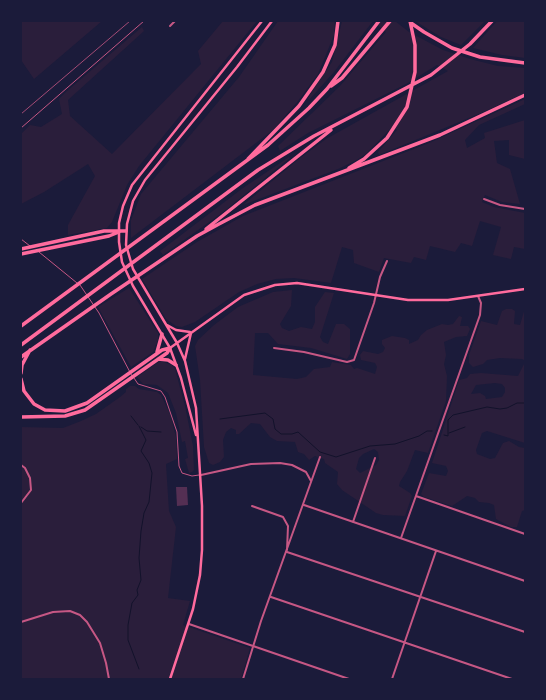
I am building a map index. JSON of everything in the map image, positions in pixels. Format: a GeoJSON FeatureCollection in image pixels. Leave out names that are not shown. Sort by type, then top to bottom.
{"type":"FeatureCollection","features":[{"type":"Feature","properties":{"kind":"highway"},"geometry":{"type":"LineString","coordinates":[[238,168],[285,122],[313,87],[331,56],[335,45],[338,21]]}},
{"type":"Feature","properties":{"kind":"highway"},"geometry":{"type":"LineString","coordinates":[[22,324],[238,168],[289,127],[327,89],[379,21]]}},
{"type":"Feature","properties":{"kind":"highway"},"geometry":{"type":"LineString","coordinates":[[327,89],[342,78],[390,21]]}},
{"type":"Feature","properties":{"kind":"highway"},"geometry":{"type":"LineString","coordinates":[[410,21],[424,32],[452,48],[480,57],[525,63]]}},
{"type":"Feature","properties":{"kind":"highway"},"geometry":{"type":"LineString","coordinates":[[340,173],[364,159],[378,148],[394,128],[407,107],[414,84],[415,52],[410,21]]}},
{"type":"Feature","properties":{"kind":"highway"},"geometry":{"type":"LineString","coordinates":[[21,344],[258,170],[287,152],[440,69],[456,57],[492,21]]}},
{"type":"Feature","properties":{"kind":"highway"},"geometry":{"type":"LineString","coordinates":[[197,236],[255,205],[440,134],[525,95]]}},
{"type":"Feature","properties":{"kind":"highway"},"geometry":{"type":"LineString","coordinates":[[21,357],[197,236],[339,124]]}},
{"type":"Feature","properties":{"kind":"highway"},"geometry":{"type":"LineString","coordinates":[[21,248],[104,231],[126,232]]}},
{"type":"Feature","properties":{"kind":"highway"},"geometry":{"type":"LineString","coordinates":[[21,254],[118,232]]}},
{"type":"Feature","properties":{"kind":"highway"},"geometry":{"type":"LineString","coordinates":[[157,353],[162,334]]}},
{"type":"Feature","properties":{"kind":"highway"},"geometry":{"type":"LineString","coordinates":[[21,416],[65,416],[85,410],[157,353],[170,348]]}},
{"type":"Feature","properties":{"kind":"highway"},"geometry":{"type":"LineString","coordinates":[[21,379],[28,399],[34,404],[45,410],[65,412],[87,403],[152,364],[167,353],[170,348]]}},
{"type":"Feature","properties":{"kind":"highway"},"geometry":{"type":"LineString","coordinates":[[21,373],[22,366],[31,349]]}},
{"type":"Feature","properties":{"kind":"highway"},"geometry":{"type":"LineString","coordinates":[[158,359],[168,360],[176,365]]}},
{"type":"Feature","properties":{"kind":"main road"},"geometry":{"type":"LineString","coordinates":[[197,440],[188,402],[170,348],[126,272],[120,252],[118,232],[122,206],[132,185],[262,21]]}},
{"type":"Feature","properties":{"kind":"main road"},"geometry":{"type":"LineString","coordinates":[[170,679],[189,624],[197,591],[202,550],[202,506],[196,408],[185,361],[177,343],[133,269],[126,245],[126,232],[133,201],[145,180],[245,58],[272,21]]}},
{"type":"Feature","properties":{"kind":"main road"},"geometry":{"type":"LineString","coordinates":[[170,348],[244,295],[275,285],[297,283],[375,296],[418,300],[448,300],[525,289]]}},
{"type":"Feature","properties":{"kind":"main road"},"geometry":{"type":"LineString","coordinates":[[165,323],[176,330],[191,332]]}},
{"type":"Feature","properties":{"kind":"main road"},"geometry":{"type":"LineString","coordinates":[[185,361],[186,347],[191,332]]}},
{"type":"Feature","properties":{"kind":"street"},"geometry":{"type":"LineString","coordinates":[[170,26],[175,21]]}},
{"type":"Feature","properties":{"kind":"street"},"geometry":{"type":"LineString","coordinates":[[484,199],[500,205],[525,210]]}},
{"type":"Feature","properties":{"kind":"street"},"geometry":{"type":"LineString","coordinates":[[274,348],[351,361],[355,357],[380,277],[387,261]]}},
{"type":"Feature","properties":{"kind":"street"},"geometry":{"type":"LineString","coordinates":[[401,538],[480,315],[481,303],[478,296]]}},
{"type":"Feature","properties":{"kind":"street"},"geometry":{"type":"LineString","coordinates":[[244,679],[255,647],[261,622],[320,457]]}},
{"type":"Feature","properties":{"kind":"street"},"geometry":{"type":"LineString","coordinates":[[353,522],[375,458]]}},
{"type":"Feature","properties":{"kind":"street"},"geometry":{"type":"LineString","coordinates":[[199,475],[251,464],[280,463],[292,465],[306,472],[312,482]]}},
{"type":"Feature","properties":{"kind":"street"},"geometry":{"type":"LineString","coordinates":[[21,465],[26,468],[30,478],[31,490],[21,503]]}},
{"type":"Feature","properties":{"kind":"street"},"geometry":{"type":"LineString","coordinates":[[416,496],[525,534]]}},
{"type":"Feature","properties":{"kind":"street"},"geometry":{"type":"LineString","coordinates":[[304,505],[525,581]]}},
{"type":"Feature","properties":{"kind":"street"},"geometry":{"type":"LineString","coordinates":[[252,506],[283,517],[288,526],[287,552]]}},
{"type":"Feature","properties":{"kind":"street"},"geometry":{"type":"LineString","coordinates":[[392,679],[436,551]]}},
{"type":"Feature","properties":{"kind":"street"},"geometry":{"type":"LineString","coordinates":[[287,552],[525,632]]}},
{"type":"Feature","properties":{"kind":"street"},"geometry":{"type":"LineString","coordinates":[[271,597],[512,679]]}},
{"type":"Feature","properties":{"kind":"street"},"geometry":{"type":"LineString","coordinates":[[21,622],[54,612],[70,611],[80,615],[87,622],[100,643],[109,679]]}},
{"type":"Feature","properties":{"kind":"street"},"geometry":{"type":"LineString","coordinates":[[189,624],[349,679]]}},
{"type":"Feature","properties":{"kind":"lane"},"geometry":{"type":"LineString","coordinates":[[21,128],[144,21]]}},
{"type":"Feature","properties":{"kind":"lane"},"geometry":{"type":"LineString","coordinates":[[21,240],[82,287],[98,313],[126,369],[138,384],[145,388],[161,391],[169,408],[177,432],[182,473],[192,476],[199,475]]}},
{"type":"Feature","properties":{"kind":"shaded area"},"geometry":{"type":"Polygon","coordinates":[[[21,21],[102,21],[34,79],[21,60],[21,21]]]}},
{"type":"Feature","properties":{"kind":"shaded area"},"geometry":{"type":"Polygon","coordinates":[[[223,21],[257,21],[139,166],[127,185],[112,222],[107,228],[68,235],[68,225],[95,176],[88,164],[44,192],[21,204],[21,134],[30,125],[41,127],[62,114],[59,99],[67,91],[142,27],[144,31],[68,100],[70,116],[112,154],[201,64],[198,51],[223,21]]]}},
{"type":"Feature","properties":{"kind":"shaded area"},"geometry":{"type":"Polygon","coordinates":[[[278,21],[335,21],[334,35],[318,74],[298,101],[273,130],[131,238],[131,220],[141,194],[239,77],[278,21]]]}},
{"type":"Feature","properties":{"kind":"shaded area"},"geometry":{"type":"Polygon","coordinates":[[[342,21],[373,21],[334,72],[309,100],[308,98],[332,62],[342,21]]]}},
{"type":"Feature","properties":{"kind":"shaded area"},"geometry":{"type":"Polygon","coordinates":[[[373,21],[395,21],[409,32],[443,50],[470,59],[498,66],[525,68],[525,93],[481,113],[379,155],[378,152],[397,130],[392,127],[366,154],[355,161],[338,169],[243,205],[300,158],[326,139],[448,71],[437,65],[406,84],[308,133],[280,151],[278,146],[340,86],[386,32],[373,21]]]}},
{"type":"Feature","properties":{"kind":"shaded area"},"geometry":{"type":"Polygon","coordinates":[[[415,21],[485,21],[461,45],[441,37],[415,21]]]}},
{"type":"Feature","properties":{"kind":"shaded area"},"geometry":{"type":"Polygon","coordinates":[[[497,21],[525,21],[525,58],[502,55],[473,48],[497,21]]]}},
{"type":"Feature","properties":{"kind":"shaded area"},"geometry":{"type":"Polygon","coordinates":[[[525,99],[525,104],[479,125],[465,140],[467,148],[485,138],[484,133],[525,120],[525,159],[509,155],[509,140],[494,141],[497,163],[510,169],[520,204],[502,202],[485,195],[482,202],[494,207],[525,213],[525,249],[514,247],[511,259],[493,255],[501,227],[480,221],[472,246],[461,243],[455,252],[430,246],[426,260],[414,257],[411,263],[384,258],[379,272],[354,263],[353,250],[342,247],[331,283],[294,278],[276,279],[257,284],[239,292],[195,322],[182,327],[176,326],[166,319],[142,279],[197,242],[243,216],[429,143],[525,99]]]}},
{"type":"Feature","properties":{"kind":"shaded area"},"geometry":{"type":"Polygon","coordinates":[[[289,157],[290,158],[222,213],[163,255],[160,251],[243,188],[289,157]]]}},
{"type":"Feature","properties":{"kind":"shaded area"},"geometry":{"type":"Polygon","coordinates":[[[129,288],[158,333],[158,340],[153,352],[131,367],[98,307],[129,288]]]}},
{"type":"Feature","properties":{"kind":"shaded area"},"geometry":{"type":"Polygon","coordinates":[[[292,290],[291,306],[280,324],[282,328],[289,331],[301,327],[312,329],[315,322],[315,307],[325,292],[334,293],[320,337],[323,342],[328,344],[336,324],[344,324],[350,329],[350,354],[347,359],[311,348],[278,344],[268,333],[255,333],[253,375],[297,379],[306,377],[314,369],[330,367],[332,362],[351,365],[354,369],[357,368],[375,374],[377,367],[375,363],[361,360],[360,355],[363,351],[378,354],[383,352],[385,348],[382,344],[382,340],[392,336],[405,338],[409,340],[409,344],[418,340],[427,330],[442,324],[453,324],[459,316],[462,317],[460,326],[468,326],[470,329],[467,336],[456,337],[444,342],[446,355],[444,364],[447,376],[446,401],[428,453],[415,450],[407,471],[400,482],[399,486],[412,496],[405,516],[383,515],[376,513],[342,490],[337,484],[338,472],[325,463],[324,459],[315,456],[309,460],[304,454],[298,452],[295,442],[277,441],[270,437],[260,424],[251,423],[239,434],[236,434],[236,430],[231,428],[226,432],[223,440],[224,457],[220,462],[213,465],[209,463],[204,447],[200,380],[195,346],[198,340],[214,325],[238,307],[273,292],[292,290]],[[374,449],[363,454],[359,458],[356,469],[360,473],[376,465],[379,460],[378,452],[374,449]]]}},
{"type":"Feature","properties":{"kind":"shaded area"},"geometry":{"type":"Polygon","coordinates":[[[525,308],[525,443],[487,431],[482,433],[476,450],[477,454],[490,459],[495,458],[503,443],[509,441],[519,447],[525,448],[525,510],[522,511],[517,527],[511,527],[496,519],[494,505],[489,503],[479,502],[475,498],[467,496],[452,506],[424,497],[421,494],[429,473],[446,476],[448,471],[446,466],[432,463],[459,380],[467,378],[470,374],[481,373],[518,376],[524,364],[524,360],[522,359],[500,358],[487,360],[483,364],[473,367],[469,363],[469,355],[481,321],[497,325],[502,311],[512,309],[515,311],[514,324],[520,325],[525,308]],[[495,383],[476,385],[471,394],[480,393],[485,396],[486,399],[502,397],[505,392],[505,388],[502,384],[495,383]]]}},
{"type":"Feature","properties":{"kind":"shaded area"},"geometry":{"type":"Polygon","coordinates":[[[160,361],[172,365],[175,369],[185,406],[193,446],[194,470],[189,473],[185,459],[188,458],[185,441],[182,442],[176,413],[168,393],[157,385],[143,384],[137,377],[160,361]]]}},
{"type":"Feature","properties":{"kind":"shaded area"},"geometry":{"type":"Polygon","coordinates":[[[130,386],[157,392],[161,395],[170,414],[176,437],[177,459],[166,464],[169,511],[176,527],[168,598],[190,601],[183,625],[250,648],[241,679],[21,679],[21,427],[63,428],[96,414],[120,397],[130,386]]]}},
{"type":"Feature","properties":{"kind":"building"},"geometry":{"type":"Polygon","coordinates":[[[176,487],[187,487],[188,505],[177,506],[176,487]]]}},
{"type":"Feature","properties":{"kind":"waterway"},"geometry":{"type":"LineString","coordinates":[[444,435],[448,436],[448,420],[453,415],[487,407],[500,409],[507,408],[517,403],[525,403]]}},
{"type":"Feature","properties":{"kind":"waterway"},"geometry":{"type":"LineString","coordinates":[[220,419],[265,413],[273,419],[275,429],[281,434],[292,434],[298,432],[320,452],[336,457],[370,446],[395,444],[419,436],[427,431],[432,431]]}},
{"type":"Feature","properties":{"kind":"waterway"},"geometry":{"type":"LineString","coordinates":[[131,416],[138,425]]}},
{"type":"Feature","properties":{"kind":"waterway"},"geometry":{"type":"LineString","coordinates":[[139,426],[146,440],[141,451],[149,463],[152,473],[149,502],[144,513],[141,531],[139,558],[141,580],[137,590],[138,595],[132,603],[128,625],[128,640],[139,669]]}},
{"type":"Feature","properties":{"kind":"waterway"},"geometry":{"type":"LineString","coordinates":[[141,427],[147,431],[161,432]]}},
{"type":"Feature","properties":{"kind":"waterway"},"geometry":{"type":"LineString","coordinates":[[449,433],[465,427]]}},
{"type":"Feature","properties":{"kind":"railway"},"geometry":{"type":"LineString","coordinates":[[21,114],[130,21]]}}]}
